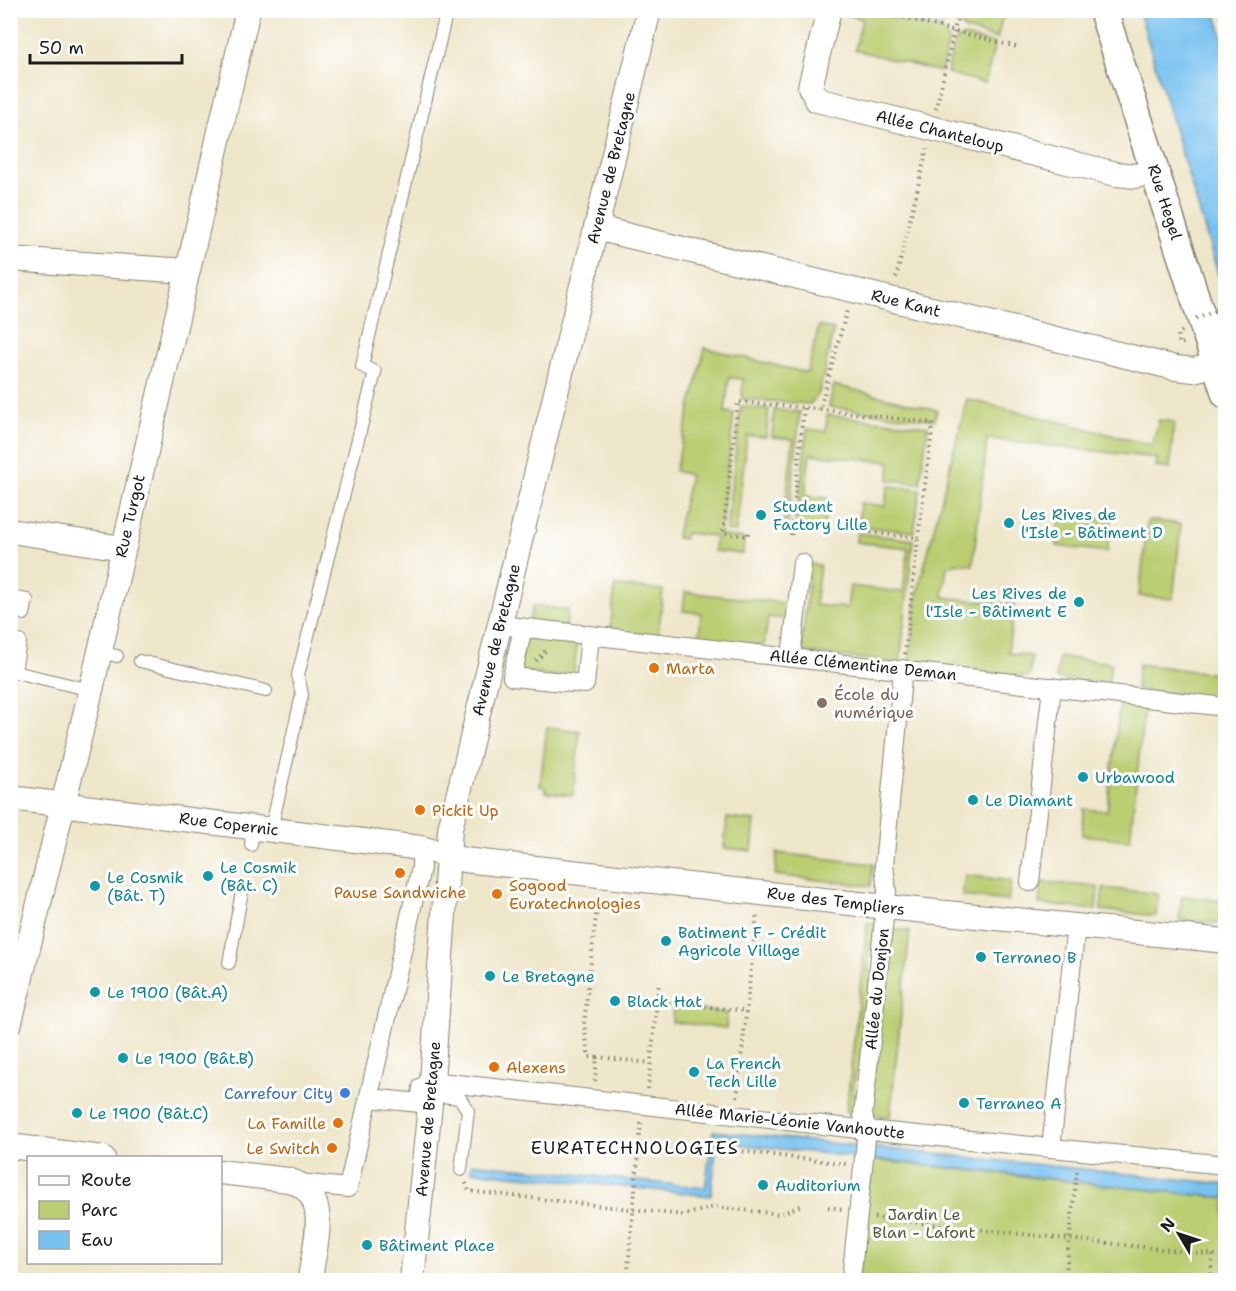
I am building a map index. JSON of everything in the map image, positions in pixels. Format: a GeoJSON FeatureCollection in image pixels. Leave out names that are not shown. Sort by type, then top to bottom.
{"type":"FeatureCollection","features":[{"type":"Feature","properties":{"kind":"street","name":"Rue Turgot"},"geometry":{"type":"LineString","coordinates":[[10,1022],[91,690],[108,654],[123,548],[248,10]]}},
{"type":"Feature","properties":{"kind":"street","name":"Avenue de Bretagne"},"geometry":{"type":"LineString","coordinates":[[412,1281],[431,1088],[450,829],[512,626],[596,228],[649,10]]}},
{"type":"Feature","properties":{"kind":"street","name":"Allée Chanteloup"},"geometry":{"type":"LineString","coordinates":[[829,10],[810,87],[814,97],[820,101],[1116,174],[1136,176],[1155,171]]}},
{"type":"Feature","properties":{"kind":"street","name":"Rue Hegel"},"geometry":{"type":"LineString","coordinates":[[1103,10],[1226,394]]}},
{"type":"Feature","properties":{"kind":"street","name":"Rue Kant"},"geometry":{"type":"LineString","coordinates":[[596,228],[1176,368],[1194,370],[1216,364]]}},
{"type":"Feature","properties":{"kind":"street"},"geometry":{"type":"LineString","coordinates":[[10,259],[187,272]]}},
{"type":"Feature","properties":{"kind":"street"},"geometry":{"type":"LineString","coordinates":[[10,531],[123,548]]}},
{"type":"Feature","properties":{"kind":"street"},"geometry":{"type":"LineString","coordinates":[[791,657],[802,563]]}},
{"type":"Feature","properties":{"kind":"street"},"geometry":{"type":"LineString","coordinates":[[512,626],[512,677],[585,684],[590,636]]}},
{"type":"Feature","properties":{"kind":"street","name":"Allée Clémentine Deman"},"geometry":{"type":"LineString","coordinates":[[512,626],[1226,707]]}},
{"type":"Feature","properties":{"kind":"street","name":"Allée du Donjon"},"geometry":{"type":"LineString","coordinates":[[851,1281],[865,1150],[863,1115],[886,907],[884,865],[903,669]]}},
{"type":"Feature","properties":{"kind":"street"},"geometry":{"type":"LineString","coordinates":[[1030,882],[1052,687]]}},
{"type":"Feature","properties":{"kind":"street","name":"Rue Copernic"},"geometry":{"type":"LineString","coordinates":[[10,798],[258,833],[421,848],[447,856]]}},
{"type":"Feature","properties":{"kind":"street"},"geometry":{"type":"LineString","coordinates":[[222,1172],[348,1188],[421,868],[421,848]]}},
{"type":"Feature","properties":{"kind":"street","name":"Rue des Templiers"},"geometry":{"type":"LineString","coordinates":[[447,856],[759,892],[785,902],[886,907],[1226,941]]}},
{"type":"Feature","properties":{"kind":"street"},"geometry":{"type":"LineString","coordinates":[[1051,1148],[1076,926]]}},
{"type":"Feature","properties":{"kind":"street"},"geometry":{"type":"LineString","coordinates":[[370,1098],[420,1103],[422,1087],[431,1088]]}},
{"type":"Feature","properties":{"kind":"street","name":"Allée Marie-Léonie Vanhoutte"},"geometry":{"type":"LineString","coordinates":[[431,1088],[593,1100],[735,1115],[865,1150],[1051,1148],[1226,1166]]}},
{"type":"Feature","properties":{"kind":"street"},"geometry":{"type":"LineString","coordinates":[[10,1146],[88,1156]]}},
{"type":"Feature","properties":{"kind":"street"},"geometry":{"type":"LineString","coordinates":[[299,1183],[312,1194],[318,1207],[310,1281]]}},
{"type":"Feature","properties":{"kind":"lane"},"geometry":{"type":"LineString","coordinates":[[258,833],[302,695],[298,675],[375,372],[362,366],[447,10]]}},
{"type":"Feature","properties":{"kind":"lane"},"geometry":{"type":"LineString","coordinates":[[10,597],[27,600],[24,614]]}},
{"type":"Feature","properties":{"kind":"lane"},"geometry":{"type":"LineString","coordinates":[[20,641],[15,672],[91,690]]}},
{"type":"Feature","properties":{"kind":"lane"},"geometry":{"type":"LineString","coordinates":[[140,662],[266,691]]}},
{"type":"Feature","properties":{"kind":"lane"},"geometry":{"type":"LineString","coordinates":[[229,963],[242,891]]}},
{"type":"Feature","properties":{"kind":"lane"},"geometry":{"type":"LineString","coordinates":[[431,1088],[460,1098],[468,1111],[462,1166]]}},
{"type":"Feature","properties":{"kind":"path"},"geometry":{"type":"LineString","coordinates":[[875,10],[1020,48]]}},
{"type":"Feature","properties":{"kind":"path"},"geometry":{"type":"LineString","coordinates":[[891,300],[959,10]]}},
{"type":"Feature","properties":{"kind":"path"},"geometry":{"type":"LineString","coordinates":[[820,409],[852,290]]}},
{"type":"Feature","properties":{"kind":"path"},"geometry":{"type":"LineString","coordinates":[[1196,318],[1226,308]]}},
{"type":"Feature","properties":{"kind":"path"},"geometry":{"type":"LineString","coordinates":[[748,533],[748,536],[723,532],[738,402],[804,407],[933,423],[903,669]]}},
{"type":"Feature","properties":{"kind":"path"},"geometry":{"type":"LineString","coordinates":[[791,535],[804,407]]}},
{"type":"Feature","properties":{"kind":"path"},"geometry":{"type":"LineString","coordinates":[[843,528],[918,538]]}},
{"type":"Feature","properties":{"kind":"path"},"geometry":{"type":"LineString","coordinates":[[522,678],[560,633]]}},
{"type":"Feature","properties":{"kind":"path"},"geometry":{"type":"LineString","coordinates":[[600,874],[584,1024],[589,1057],[651,1064]]}},
{"type":"Feature","properties":{"kind":"path"},"geometry":{"type":"LineString","coordinates":[[735,1115],[759,892]]}},
{"type":"Feature","properties":{"kind":"path"},"geometry":{"type":"LineString","coordinates":[[627,1281],[635,1188],[659,982]]}},
{"type":"Feature","properties":{"kind":"path"},"geometry":{"type":"LineString","coordinates":[[657,1001],[746,1011]]}},
{"type":"Feature","properties":{"kind":"path"},"geometry":{"type":"LineString","coordinates":[[593,1100],[597,1057]]}},
{"type":"Feature","properties":{"kind":"path"},"geometry":{"type":"LineString","coordinates":[[732,1144],[731,1150],[865,1150]]}},
{"type":"Feature","properties":{"kind":"path"},"geometry":{"type":"LineString","coordinates":[[462,1166],[469,1191],[633,1210],[684,1215],[714,1207],[780,1214],[802,1204]]}},
{"type":"Feature","properties":{"kind":"path"},"geometry":{"type":"LineString","coordinates":[[1065,1281],[1077,1169]]}},
{"type":"Feature","properties":{"kind":"path"},"geometry":{"type":"LineString","coordinates":[[865,1217],[1226,1256]]}},
{"type":"Feature","properties":{"kind":"path"},"geometry":{"type":"LineString","coordinates":[[1210,1281],[1213,1255]]}},
{"type":"Feature","properties":{"kind":"path"},"geometry":{"type":"LineString","coordinates":[[1065,1274],[1141,1281]]}},
{"type":"Feature","properties":{"kind":"green space"},"geometry":{"type":"Polygon","coordinates":[[[847,11],[866,11],[942,30],[949,41],[941,72],[855,50],[862,19],[846,14],[847,11]]]}},
{"type":"Feature","properties":{"kind":"green space"},"geometry":{"type":"Polygon","coordinates":[[[887,11],[956,11],[954,20],[943,25],[887,11]]]}},
{"type":"Feature","properties":{"kind":"green space"},"geometry":{"type":"Polygon","coordinates":[[[963,11],[1004,11],[997,39],[964,29],[960,23],[963,11]]]}},
{"type":"Feature","properties":{"kind":"green space"},"geometry":{"type":"Polygon","coordinates":[[[964,36],[995,44],[985,83],[947,73],[954,42],[964,36]]]}},
{"type":"Feature","properties":{"kind":"green space"},"geometry":{"type":"Polygon","coordinates":[[[819,326],[834,330],[819,393],[810,404],[742,399],[743,379],[729,378],[725,412],[734,413],[720,535],[744,539],[743,554],[714,551],[715,536],[686,533],[684,539],[676,538],[690,475],[675,471],[705,348],[807,373],[819,326]]]}},
{"type":"Feature","properties":{"kind":"green space"},"geometry":{"type":"Polygon","coordinates":[[[834,385],[937,410],[935,420],[829,407],[834,385]]]}},
{"type":"Feature","properties":{"kind":"green space"},"geometry":{"type":"Polygon","coordinates":[[[967,399],[1152,445],[1159,420],[1174,422],[1170,469],[1156,467],[1157,458],[987,439],[973,565],[955,563],[954,566],[947,566],[943,597],[1014,605],[1008,653],[1032,656],[1029,677],[909,664],[917,595],[967,399]]]}},
{"type":"Feature","properties":{"kind":"green space"},"geometry":{"type":"Polygon","coordinates":[[[741,406],[769,409],[766,437],[747,436],[736,532],[726,531],[741,406]]]}},
{"type":"Feature","properties":{"kind":"green space"},"geometry":{"type":"Polygon","coordinates":[[[774,410],[800,412],[788,525],[783,525],[793,439],[772,437],[774,410]]]}},
{"type":"Feature","properties":{"kind":"green space"},"geometry":{"type":"Polygon","coordinates":[[[827,415],[928,426],[920,483],[889,480],[890,462],[810,454],[805,496],[827,498],[824,529],[796,526],[807,429],[826,431],[827,415]]]}},
{"type":"Feature","properties":{"kind":"green space"},"geometry":{"type":"Polygon","coordinates":[[[888,486],[920,489],[914,532],[858,526],[860,503],[885,506],[888,486]]]}},
{"type":"Feature","properties":{"kind":"green space"},"geometry":{"type":"Polygon","coordinates":[[[1060,514],[1111,520],[1107,552],[1057,546],[1060,514]]]}},
{"type":"Feature","properties":{"kind":"green space"},"geometry":{"type":"Polygon","coordinates":[[[1148,520],[1181,524],[1173,599],[1139,596],[1148,520]]]}},
{"type":"Feature","properties":{"kind":"green space"},"geometry":{"type":"Polygon","coordinates":[[[857,533],[913,540],[900,663],[801,652],[810,564],[820,565],[815,605],[847,608],[850,586],[903,592],[908,548],[856,542],[857,533]]]}},
{"type":"Feature","properties":{"kind":"green space"},"geometry":{"type":"Polygon","coordinates":[[[615,586],[663,590],[658,637],[610,632],[615,586]]]}},
{"type":"Feature","properties":{"kind":"green space"},"geometry":{"type":"Polygon","coordinates":[[[685,592],[793,604],[791,620],[768,617],[764,646],[699,639],[701,613],[683,611],[685,592]]]}},
{"type":"Feature","properties":{"kind":"green space"},"geometry":{"type":"Polygon","coordinates":[[[533,606],[568,610],[566,627],[529,622],[533,606]]]}},
{"type":"Feature","properties":{"kind":"green space"},"geometry":{"type":"Polygon","coordinates":[[[525,638],[577,644],[573,678],[518,672],[525,638]]]}},
{"type":"Feature","properties":{"kind":"green space"},"geometry":{"type":"Polygon","coordinates":[[[1059,657],[1111,663],[1108,684],[1056,679],[1059,657]]]}},
{"type":"Feature","properties":{"kind":"green space"},"geometry":{"type":"Polygon","coordinates":[[[1139,664],[1225,675],[1225,700],[1136,689],[1139,664]]]}},
{"type":"Feature","properties":{"kind":"green space"},"geometry":{"type":"Polygon","coordinates":[[[1145,701],[1130,840],[1082,835],[1084,809],[1107,811],[1120,703],[1145,701]]]}},
{"type":"Feature","properties":{"kind":"green space"},"geometry":{"type":"Polygon","coordinates":[[[547,727],[580,731],[573,795],[545,792],[546,788],[540,786],[547,727]]]}},
{"type":"Feature","properties":{"kind":"green space"},"geometry":{"type":"Polygon","coordinates":[[[727,818],[755,821],[752,851],[724,848],[727,818]]]}},
{"type":"Feature","properties":{"kind":"green space"},"geometry":{"type":"Polygon","coordinates":[[[777,853],[873,864],[871,886],[775,875],[777,853]]]}},
{"type":"Feature","properties":{"kind":"green space"},"geometry":{"type":"Polygon","coordinates":[[[965,875],[1011,881],[1008,901],[962,896],[965,875]]]}},
{"type":"Feature","properties":{"kind":"green space"},"geometry":{"type":"Polygon","coordinates":[[[1041,882],[1098,887],[1096,910],[1039,904],[1041,882]]]}},
{"type":"Feature","properties":{"kind":"green space"},"geometry":{"type":"Polygon","coordinates":[[[1103,888],[1158,894],[1156,916],[1101,910],[1103,888]]]}},
{"type":"Feature","properties":{"kind":"green space"},"geometry":{"type":"Polygon","coordinates":[[[1182,896],[1225,901],[1225,924],[1179,919],[1182,896]]]}},
{"type":"Feature","properties":{"kind":"green space"},"geometry":{"type":"Polygon","coordinates":[[[867,923],[878,924],[875,944],[870,944],[868,971],[872,972],[861,1072],[856,1072],[853,1094],[858,1095],[856,1114],[846,1112],[867,923]]]}},
{"type":"Feature","properties":{"kind":"green space"},"geometry":{"type":"Polygon","coordinates":[[[887,929],[910,931],[890,1117],[867,1115],[887,929]]]}},
{"type":"Feature","properties":{"kind":"green space"},"geometry":{"type":"Polygon","coordinates":[[[673,1007],[727,1013],[726,1028],[672,1022],[673,1007]]]}},
{"type":"Feature","properties":{"kind":"green space","name":"Jardin Le Blan - Lafont"},"geometry":{"type":"Polygon","coordinates":[[[871,1160],[1225,1198],[1225,1280],[858,1280],[871,1160]]]}},
{"type":"Feature","properties":{"kind":"water"},"geometry":{"type":"Polygon","coordinates":[[[1139,11],[1215,11],[1226,48],[1225,297],[1139,11]]]}},
{"type":"Feature","properties":{"kind":"water"},"geometry":{"type":"Polygon","coordinates":[[[713,1131],[1225,1184],[1226,1198],[717,1142],[711,1196],[471,1171],[472,1163],[705,1188],[713,1131]]]}},
{"type":"Feature","properties":{"kind":"place","name":"Student Factory Lille"},"geometry":{"type":"Point","coordinates":[761,515]}},
{"type":"Feature","properties":{"kind":"place","name":"Les Rives de l'Isle - Bâtiment D"},"geometry":{"type":"Point","coordinates":[1009,523]}},
{"type":"Feature","properties":{"kind":"place","name":"Les Rives de l'Isle - Bâtiment E"},"geometry":{"type":"Point","coordinates":[1079,602]}},
{"type":"Feature","properties":{"kind":"place","name":"Marta"},"geometry":{"type":"Point","coordinates":[654,668]}},
{"type":"Feature","properties":{"kind":"place","name":"École du numérique"},"geometry":{"type":"Point","coordinates":[822,703]}},
{"type":"Feature","properties":{"kind":"place","name":"Urbawood"},"geometry":{"type":"Point","coordinates":[1083,777]}},
{"type":"Feature","properties":{"kind":"place","name":"Le Diamant"},"geometry":{"type":"Point","coordinates":[973,800]}},
{"type":"Feature","properties":{"kind":"place","name":"Pickit Up"},"geometry":{"type":"Point","coordinates":[420,810]}},
{"type":"Feature","properties":{"kind":"place","name":"Pause Sandwiche"},"geometry":{"type":"Point","coordinates":[400,873]}},
{"type":"Feature","properties":{"kind":"place","name":"Le Cosmik (Bât. C)"},"geometry":{"type":"Point","coordinates":[208,876]}},
{"type":"Feature","properties":{"kind":"place","name":"Le Cosmik (Bât. T)"},"geometry":{"type":"Point","coordinates":[95,886]}},
{"type":"Feature","properties":{"kind":"place","name":"Sogood Euratechnologies"},"geometry":{"type":"Point","coordinates":[497,894]}},
{"type":"Feature","properties":{"kind":"place","name":"Batiment F - Crédit Agricole Village"},"geometry":{"type":"Point","coordinates":[666,941]}},
{"type":"Feature","properties":{"kind":"place","name":"Terraneo B"},"geometry":{"type":"Point","coordinates":[981,957]}},
{"type":"Feature","properties":{"kind":"place","name":"Le Bretagne"},"geometry":{"type":"Point","coordinates":[490,976]}},
{"type":"Feature","properties":{"kind":"place","name":"Le 1900 (Bât.A)"},"geometry":{"type":"Point","coordinates":[95,992]}},
{"type":"Feature","properties":{"kind":"place","name":"Black Hat"},"geometry":{"type":"Point","coordinates":[615,1001]}},
{"type":"Feature","properties":{"kind":"place","name":"Le 1900 (Bât.B)"},"geometry":{"type":"Point","coordinates":[123,1058]}},
{"type":"Feature","properties":{"kind":"place","name":"Alexens"},"geometry":{"type":"Point","coordinates":[494,1067]}},
{"type":"Feature","properties":{"kind":"place","name":"La French Tech Lille"},"geometry":{"type":"Point","coordinates":[694,1072]}},
{"type":"Feature","properties":{"kind":"place","name":"Carrefour City"},"geometry":{"type":"Point","coordinates":[345,1093]}},
{"type":"Feature","properties":{"kind":"place","name":"Terraneo A"},"geometry":{"type":"Point","coordinates":[964,1103]}},
{"type":"Feature","properties":{"kind":"place","name":"Le 1900 (Bât.C)"},"geometry":{"type":"Point","coordinates":[77,1113]}},
{"type":"Feature","properties":{"kind":"place","name":"La Famille"},"geometry":{"type":"Point","coordinates":[338,1123]}},
{"type":"Feature","properties":{"kind":"place","name":"Le Switch"},"geometry":{"type":"Point","coordinates":[332,1148]}},
{"type":"Feature","properties":{"kind":"place","name":"Auditorium"},"geometry":{"type":"Point","coordinates":[763,1185]}},
{"type":"Feature","properties":{"kind":"place","name":"Bâtiment Place"},"geometry":{"type":"Point","coordinates":[367,1245]}},
{"type":"Feature","properties":{"kind":"district","name":"EURATECHNOLOGIES"},"geometry":{"type":"Point","coordinates":[635,1148]}}]}
